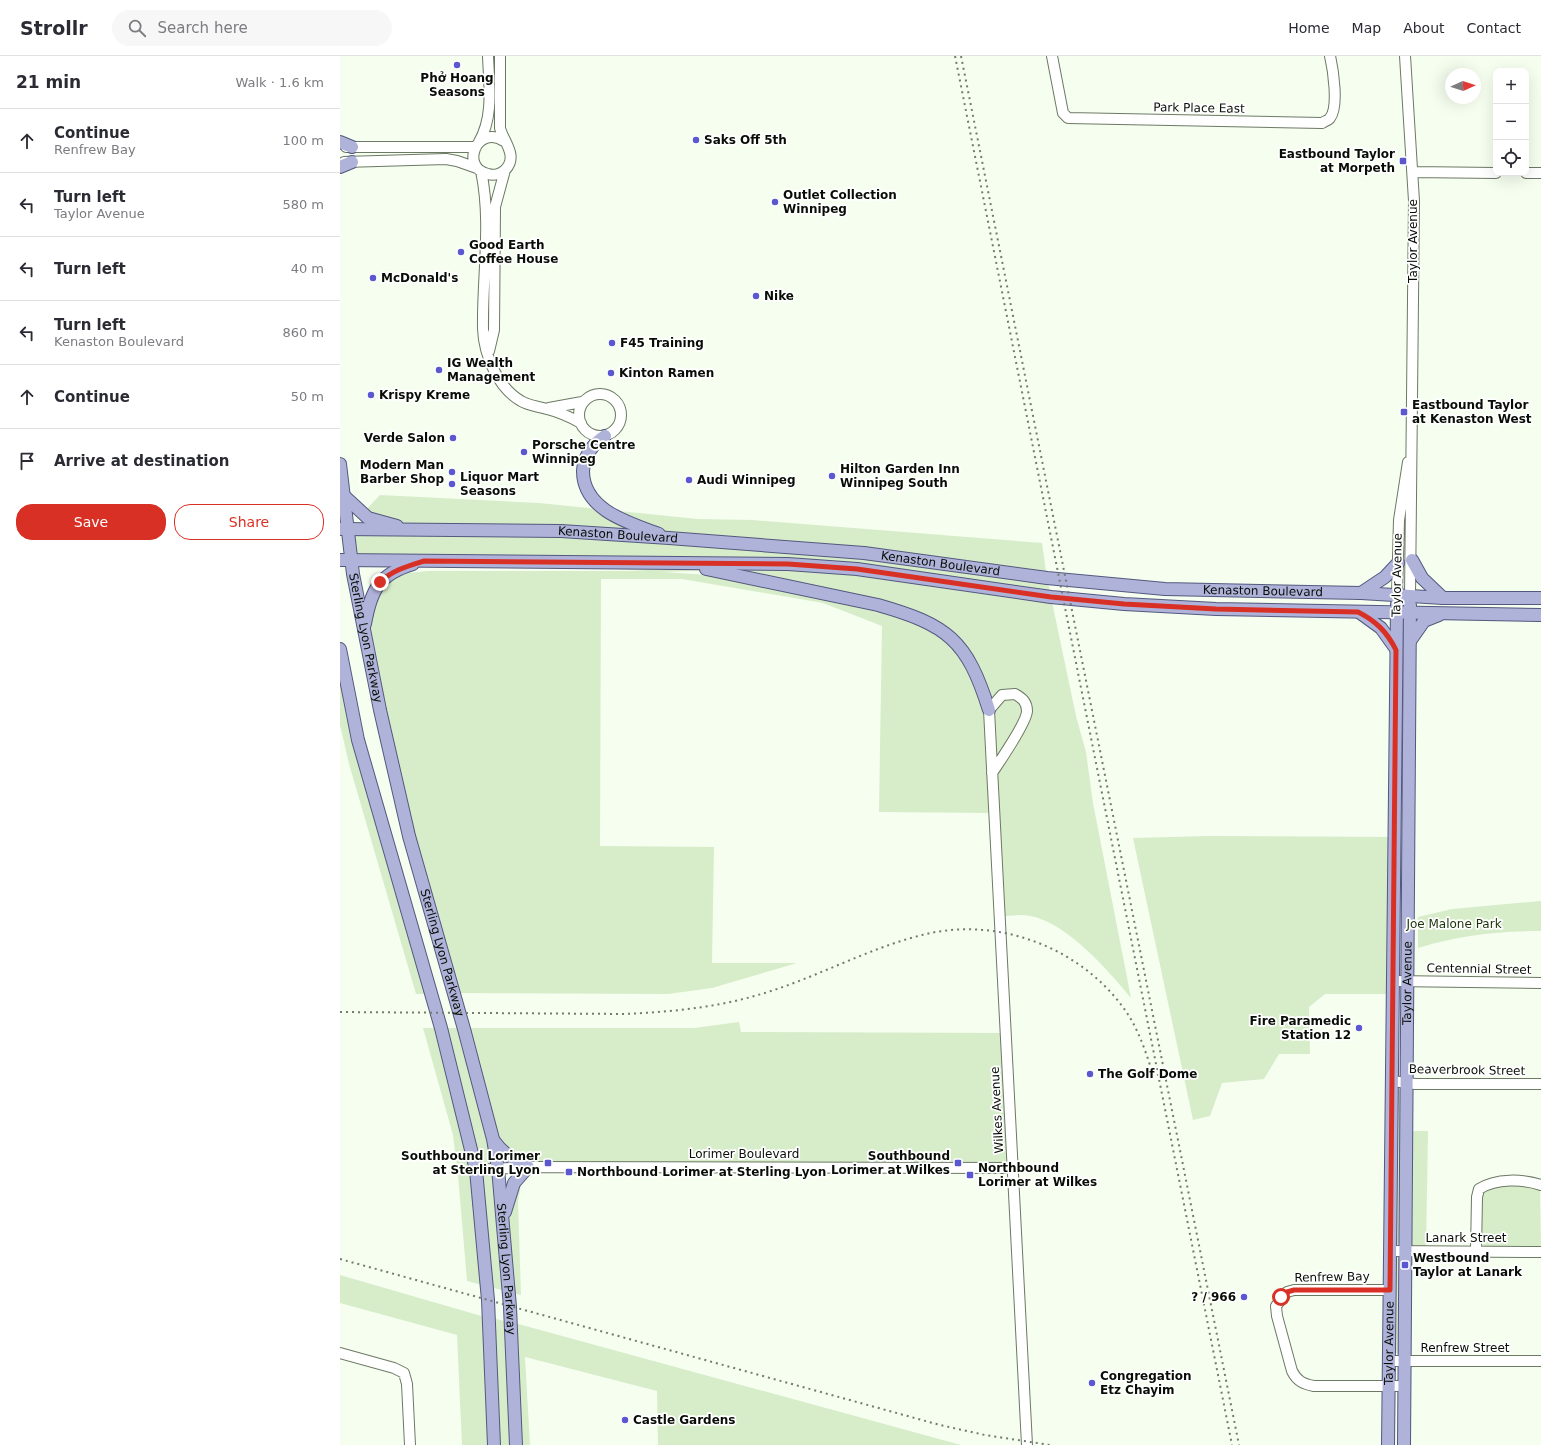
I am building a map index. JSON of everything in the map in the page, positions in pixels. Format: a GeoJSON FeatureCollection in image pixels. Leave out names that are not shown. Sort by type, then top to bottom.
{"type":"FeatureCollection","features":[{"type":"Feature","properties":{"kind":"main road"},"geometry":{"type":"LineString","coordinates":[[340,142],[352,147]]}},
{"type":"Feature","properties":{"kind":"main road"},"geometry":{"type":"LineString","coordinates":[[340,167],[352,162]]}},
{"type":"Feature","properties":{"kind":"main road"},"geometry":{"type":"LineString","coordinates":[[605,436],[596,442],[584,464],[583,480],[589,494],[606,511],[629,523],[669,538]]}},
{"type":"Feature","properties":{"kind":"main road","name":"Sterling Lyon Parkway"},"geometry":{"type":"LineString","coordinates":[[340,464],[344,496],[343,529],[345,560],[409,836],[493,1139],[498,1168],[510,1307],[516,1445]]}},
{"type":"Feature","properties":{"kind":"main road"},"geometry":{"type":"LineString","coordinates":[[344,496],[368,518],[413,530]]}},
{"type":"Feature","properties":{"kind":"main road","name":"Kenaston Boulevard"},"geometry":{"type":"LineString","coordinates":[[343,529],[561,531],[669,538],[864,553],[1121,586],[1236,591],[1361,593],[1443,598],[1541,598]]}},
{"type":"Feature","properties":{"kind":"main road","name":"Kenaston Boulevard"},"geometry":{"type":"LineString","coordinates":[[345,560],[788,564],[857,569],[1051,597],[1124,604],[1216,609],[1541,615]]}},
{"type":"Feature","properties":{"kind":"main road"},"geometry":{"type":"LineString","coordinates":[[1412,560],[1422,578],[1443,598]]}},
{"type":"Feature","properties":{"kind":"main road"},"geometry":{"type":"LineString","coordinates":[[363,633],[368,604],[372,593],[380,582],[388,575],[402,568],[424,561]]}},
{"type":"Feature","properties":{"kind":"main road"},"geometry":{"type":"LineString","coordinates":[[655,562],[726,572],[878,605],[906,613],[933,625],[950,636],[963,651],[979,679],[989,710]]}},
{"type":"Feature","properties":{"kind":"main road"},"geometry":{"type":"LineString","coordinates":[[1361,593],[1385,577],[1398,563]]}},
{"type":"Feature","properties":{"kind":"main road","name":"Taylor Avenue"},"geometry":{"type":"LineString","coordinates":[[1388,1445],[1397,595]]}},
{"type":"Feature","properties":{"kind":"main road","name":"Taylor Avenue"},"geometry":{"type":"LineString","coordinates":[[1404,1445],[1404,1251],[1408,982],[1410,596]]}},
{"type":"Feature","properties":{"kind":"main road"},"geometry":{"type":"LineString","coordinates":[[1358,612],[1370,618],[1381,628],[1396,650]]}},
{"type":"Feature","properties":{"kind":"main road"},"geometry":{"type":"LineString","coordinates":[[1410,641],[1424,621],[1442,614]]}},
{"type":"Feature","properties":{"kind":"main road","name":"Sterling Lyon Parkway"},"geometry":{"type":"LineString","coordinates":[[340,649],[358,740],[440,1028],[476,1170],[488,1300],[494,1445]]}},
{"type":"Feature","properties":{"kind":"main road"},"geometry":{"type":"LineString","coordinates":[[493,1139],[500,1150],[528,1167],[520,1174],[514,1183],[503,1220]]}},
{"type":"Feature","properties":{"kind":"street"},"geometry":{"type":"LineString","coordinates":[[488,56],[488,120],[473,157],[479,169],[485,190],[486,236],[483,330],[493,367],[504,388],[522,402],[547,408],[581,423],[590,433],[605,436],[616,429],[620,423],[621,409],[618,403],[613,398],[599,393],[582,402],[547,408]]}},
{"type":"Feature","properties":{"kind":"street"},"geometry":{"type":"LineString","coordinates":[[340,162],[446,159],[457,161],[479,169],[485,174],[496,175],[505,170],[509,165],[511,152],[504,141],[500,128],[500,56]]}},
{"type":"Feature","properties":{"kind":"street","name":"Park Place East"},"geometry":{"type":"LineString","coordinates":[[1052,56],[1063,113],[1068,118],[1073,120],[1322,123],[1330,119],[1334,110],[1333,71],[1330,56]]}},
{"type":"Feature","properties":{"kind":"street","name":"Taylor Avenue"},"geometry":{"type":"LineString","coordinates":[[1405,56],[1413,172],[1413,426],[1412,560],[1410,596]]}},
{"type":"Feature","properties":{"kind":"street"},"geometry":{"type":"LineString","coordinates":[[340,148],[477,145],[483,139],[494,137],[504,141]]}},
{"type":"Feature","properties":{"kind":"street"},"geometry":{"type":"LineString","coordinates":[[489,352],[494,330],[495,207],[505,170]]}},
{"type":"Feature","properties":{"kind":"street"},"geometry":{"type":"LineString","coordinates":[[1413,172],[1493,173]]}},
{"type":"Feature","properties":{"kind":"street"},"geometry":{"type":"LineString","coordinates":[[1529,173],[1541,173]]}},
{"type":"Feature","properties":{"kind":"street"},"geometry":{"type":"LineString","coordinates":[[581,423],[579,416],[582,402]]}},
{"type":"Feature","properties":{"kind":"street","name":"Taylor Avenue"},"geometry":{"type":"LineString","coordinates":[[1397,595],[1399,520],[1413,426]]}},
{"type":"Feature","properties":{"kind":"street"},"geometry":{"type":"LineString","coordinates":[[989,710],[999,698],[1009,694],[1015,694],[1023,700],[1027,709],[1026,716],[992,773]]}},
{"type":"Feature","properties":{"kind":"street","name":"Wilkes Avenue"},"geometry":{"type":"LineString","coordinates":[[989,710],[1027,1445]]}},
{"type":"Feature","properties":{"kind":"street","name":"Centennial Street"},"geometry":{"type":"LineString","coordinates":[[1393,981],[1541,983]]}},
{"type":"Feature","properties":{"kind":"street","name":"Beaverbrook Street"},"geometry":{"type":"LineString","coordinates":[[1392,1081],[1406,1083],[1541,1084]]}},
{"type":"Feature","properties":{"kind":"street","name":"Lorimer Boulevard"},"geometry":{"type":"LineString","coordinates":[[476,1170],[528,1167],[1013,1168]]}},
{"type":"Feature","properties":{"kind":"street"},"geometry":{"type":"LineString","coordinates":[[1476,1251],[1477,1196],[1479,1189],[1496,1181],[1531,1182],[1541,1185]]}},
{"type":"Feature","properties":{"kind":"street","name":"Lanark Street"},"geometry":{"type":"LineString","coordinates":[[1390,1251],[1541,1252]]}},
{"type":"Feature","properties":{"kind":"street","name":"Renfrew Bay"},"geometry":{"type":"LineString","coordinates":[[1390,1290],[1294,1290],[1287,1292],[1276,1306],[1277,1316],[1292,1371],[1296,1378],[1303,1384],[1314,1386],[1404,1386]]}},
{"type":"Feature","properties":{"kind":"street"},"geometry":{"type":"LineString","coordinates":[[340,1353],[394,1368],[404,1373],[407,1384],[410,1445]]}},
{"type":"Feature","properties":{"kind":"street","name":"Renfrew Street"},"geometry":{"type":"LineString","coordinates":[[1389,1361],[1541,1361]]}},
{"type":"Feature","properties":{"kind":"green space"},"geometry":{"type":"Polygon","coordinates":[[[380,495],[539,503],[698,519],[753,520],[1042,543],[1047,578],[1076,716],[1086,752],[1093,803],[1131,998],[1086,949],[1058,928],[1044,920],[1030,916],[1000,916],[993,771],[994,813],[879,812],[882,626],[823,603],[682,579],[601,579],[600,846],[714,847],[712,963],[797,963],[712,988],[668,994],[453,993],[363,633],[372,593],[399,574],[428,571],[647,571],[487,561],[351,560],[347,529],[411,530],[360,516],[380,495]],[[748,569],[663,572],[724,576],[746,572],[748,569]]]}},
{"type":"Feature","properties":{"kind":"green space"},"geometry":{"type":"Polygon","coordinates":[[[340,649],[431,994],[416,994],[349,764],[340,725],[340,649]]]}},
{"type":"Feature","properties":{"kind":"green space"},"geometry":{"type":"Polygon","coordinates":[[[1208,836],[1395,837],[1393,994],[1325,994],[1309,1007],[1310,1054],[1279,1054],[1264,1079],[1222,1083],[1210,1116],[1193,1120],[1133,838],[1208,836]]]}},
{"type":"Feature","properties":{"kind":"green space","name":"Joe Malone Park"},"geometry":{"type":"Polygon","coordinates":[[[1541,901],[1541,931],[1509,932],[1464,937],[1418,948],[1418,917],[1452,909],[1541,901]]]}},
{"type":"Feature","properties":{"kind":"green space"},"geometry":{"type":"Polygon","coordinates":[[[739,1022],[741,1032],[1006,1033],[1013,1168],[529,1167],[521,1185],[518,1202],[521,1295],[467,1281],[453,1135],[423,1028],[694,1028],[739,1022]],[[494,1140],[503,1219],[520,1174],[494,1140]]]}},
{"type":"Feature","properties":{"kind":"green space"},"geometry":{"type":"Polygon","coordinates":[[[1400,1090],[1400,1243],[1397,1245],[1395,1244],[1397,1091],[1400,1090]]]}},
{"type":"Feature","properties":{"kind":"green space"},"geometry":{"type":"Polygon","coordinates":[[[1406,1131],[1428,1131],[1426,1251],[1404,1251],[1406,1131]]]}},
{"type":"Feature","properties":{"kind":"green space"},"geometry":{"type":"Polygon","coordinates":[[[1499,1185],[1531,1186],[1540,1190],[1541,1247],[1486,1247],[1480,1242],[1480,1197],[1487,1188],[1499,1185]]]}},
{"type":"Feature","properties":{"kind":"green space"},"geometry":{"type":"Polygon","coordinates":[[[1396,1258],[1400,1258],[1399,1353],[1395,1353],[1396,1258]]]}},
{"type":"Feature","properties":{"kind":"green space"},"geometry":{"type":"Polygon","coordinates":[[[340,1275],[478,1315],[522,1325],[961,1445],[658,1445],[657,1391],[525,1357],[530,1445],[462,1445],[457,1335],[340,1303],[340,1275]]]}},
{"type":"Feature","properties":{"kind":"railway"},"geometry":{"type":"LineString","coordinates":[[955,56],[1232,1445]]}},
{"type":"Feature","properties":{"kind":"railway"},"geometry":{"type":"LineString","coordinates":[[961,56],[1239,1445]]}},
{"type":"Feature","properties":{"kind":"railway"},"geometry":{"type":"LineString","coordinates":[[340,1012],[624,1014],[691,1009],[758,995],[799,981],[881,948],[922,935],[951,930],[981,930],[1010,934],[1038,943],[1065,956],[1089,972],[1111,992],[1129,1016],[1137,1030],[1153,1075]]}},
{"type":"Feature","properties":{"kind":"railway"},"geometry":{"type":"LineString","coordinates":[[340,1259],[940,1425],[985,1435],[1050,1445]]}},
{"type":"Feature","properties":{"kind":"place","name":"Phở Hoang Seasons"},"geometry":{"type":"Point","coordinates":[457,65]}},
{"type":"Feature","properties":{"kind":"place","name":"Saks Off 5th"},"geometry":{"type":"Point","coordinates":[696,140]}},
{"type":"Feature","properties":{"kind":"place","name":"Eastbound Taylor at Morpeth"},"geometry":{"type":"Point","coordinates":[1403,161]}},
{"type":"Feature","properties":{"kind":"place","name":"Outlet Collection Winnipeg"},"geometry":{"type":"Point","coordinates":[775,202]}},
{"type":"Feature","properties":{"kind":"place","name":"Good Earth Coffee House"},"geometry":{"type":"Point","coordinates":[461,252]}},
{"type":"Feature","properties":{"kind":"place","name":"McDonald's"},"geometry":{"type":"Point","coordinates":[373,278]}},
{"type":"Feature","properties":{"kind":"place","name":"Nike"},"geometry":{"type":"Point","coordinates":[756,296]}},
{"type":"Feature","properties":{"kind":"place","name":"F45 Training"},"geometry":{"type":"Point","coordinates":[612,343]}},
{"type":"Feature","properties":{"kind":"place","name":"IG Wealth Management"},"geometry":{"type":"Point","coordinates":[439,370]}},
{"type":"Feature","properties":{"kind":"place","name":"Kinton Ramen"},"geometry":{"type":"Point","coordinates":[611,373]}},
{"type":"Feature","properties":{"kind":"place","name":"Krispy Kreme"},"geometry":{"type":"Point","coordinates":[371,395]}},
{"type":"Feature","properties":{"kind":"place","name":"Eastbound Taylor at Kenaston West"},"geometry":{"type":"Point","coordinates":[1404,412]}},
{"type":"Feature","properties":{"kind":"place","name":"Verde Salon"},"geometry":{"type":"Point","coordinates":[453,438]}},
{"type":"Feature","properties":{"kind":"place","name":"Porsche Centre Winnipeg"},"geometry":{"type":"Point","coordinates":[524,452]}},
{"type":"Feature","properties":{"kind":"place","name":"Modern Man Barber Shop"},"geometry":{"type":"Point","coordinates":[452,472]}},
{"type":"Feature","properties":{"kind":"place","name":"Hilton Garden Inn Winnipeg South"},"geometry":{"type":"Point","coordinates":[832,476]}},
{"type":"Feature","properties":{"kind":"place","name":"Audi Winnipeg"},"geometry":{"type":"Point","coordinates":[689,480]}},
{"type":"Feature","properties":{"kind":"place","name":"Liquor Mart Seasons"},"geometry":{"type":"Point","coordinates":[452,484]}},
{"type":"Feature","properties":{"kind":"place","name":"Fire Paramedic Station 12"},"geometry":{"type":"Point","coordinates":[1359,1028]}},
{"type":"Feature","properties":{"kind":"place","name":"The Golf Dome"},"geometry":{"type":"Point","coordinates":[1090,1074]}},
{"type":"Feature","properties":{"kind":"place","name":"Southbound Lorimer at Sterling Lyon"},"geometry":{"type":"Point","coordinates":[548,1163]}},
{"type":"Feature","properties":{"kind":"place","name":"Southbound Lorimer at Wilkes"},"geometry":{"type":"Point","coordinates":[958,1163]}},
{"type":"Feature","properties":{"kind":"place","name":"Northbound Lorimer at Sterling Lyon"},"geometry":{"type":"Point","coordinates":[569,1172]}},
{"type":"Feature","properties":{"kind":"place","name":"Northbound Lorimer at Wilkes"},"geometry":{"type":"Point","coordinates":[970,1175]}},
{"type":"Feature","properties":{"kind":"place","name":"Westbound Taylor at Lanark"},"geometry":{"type":"Point","coordinates":[1405,1265]}},
{"type":"Feature","properties":{"kind":"place","name":"? / 966"},"geometry":{"type":"Point","coordinates":[1244,1297]}},
{"type":"Feature","properties":{"kind":"place","name":"Congregation Etz Chayim"},"geometry":{"type":"Point","coordinates":[1092,1383]}},
{"type":"Feature","properties":{"kind":"place","name":"Castle Gardens"},"geometry":{"type":"Point","coordinates":[625,1420]}},
{"type":"Feature","properties":{"kind":"route"},"geometry":{"type":"LineString","coordinates":[[380,582],[388,575],[402,568],[424,561],[788,564],[857,569],[1085,601],[1216,609],[1358,612],[1370,618],[1387,634],[1396,650],[1390,1290],[1294,1290],[1287,1292],[1281,1297]]}}]}
